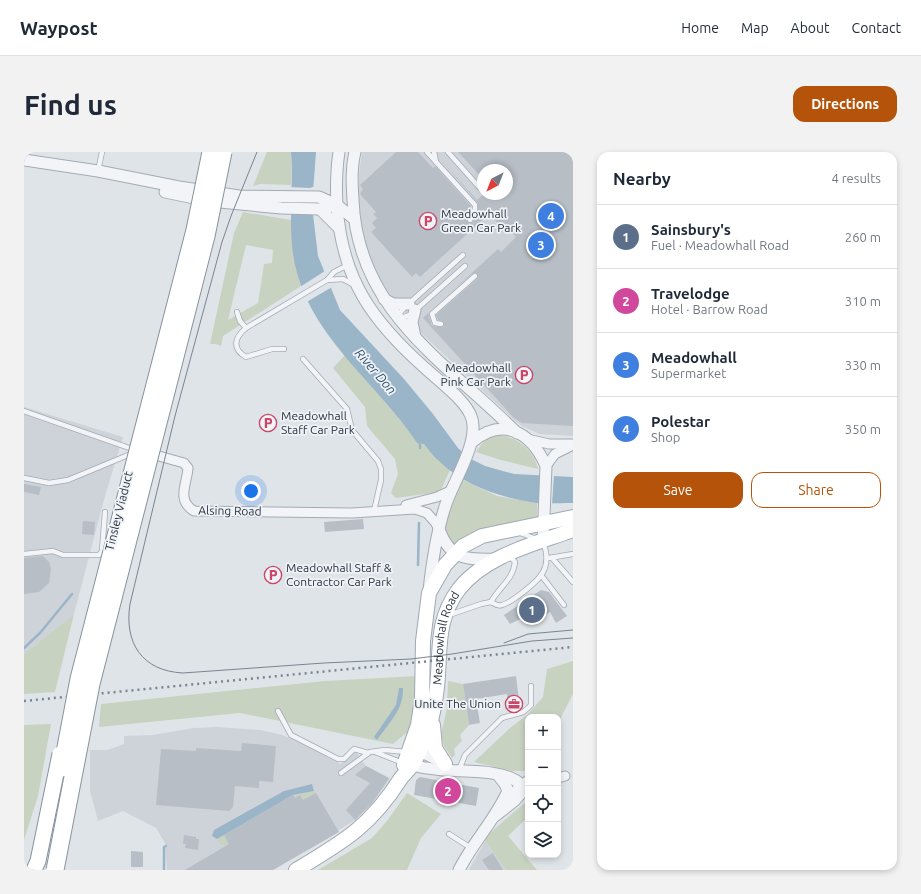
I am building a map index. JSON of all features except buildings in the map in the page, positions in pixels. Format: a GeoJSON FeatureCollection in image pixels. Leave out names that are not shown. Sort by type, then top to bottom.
{"type":"FeatureCollection","features":[{"type":"Feature","properties":{"kind":"highway","name":"Tinsley Viaduct"},"geometry":{"type":"LineString","coordinates":[[34,870],[38,861],[75,678],[187,242],[206,152]]}},
{"type":"Feature","properties":{"kind":"highway","name":"Tinsley Viaduct"},"geometry":{"type":"LineString","coordinates":[[43,870],[79,679],[195,230],[211,152]]}},
{"type":"Feature","properties":{"kind":"highway","name":"Tinsley Viaduct"},"geometry":{"type":"LineString","coordinates":[[55,870],[91,684],[206,236],[223,152]]}},
{"type":"Feature","properties":{"kind":"highway","name":"Tinsley Viaduct"},"geometry":{"type":"LineString","coordinates":[[60,870],[60,857],[95,686],[210,240],[228,152]]}},
{"type":"Feature","properties":{"kind":"main road","name":"Meadowhall Road"},"geometry":{"type":"LineString","coordinates":[[409,762],[418,725],[422,699],[424,627],[429,593],[441,572],[455,553],[472,540],[508,530],[573,516]]}},
{"type":"Feature","properties":{"kind":"main road","name":"Meadowhall Road"},"geometry":{"type":"LineString","coordinates":[[296,870],[336,846],[357,831],[387,800],[409,762],[432,717],[437,688],[439,643],[444,618],[454,598],[467,581],[502,557],[573,530]]}},
{"type":"Feature","properties":{"kind":"main road"},"geometry":{"type":"LineString","coordinates":[[432,717],[435,748],[445,764]]}},
{"type":"Feature","properties":{"kind":"street"},"geometry":{"type":"LineString","coordinates":[[339,152],[335,184],[339,228],[342,248],[358,288],[388,333],[408,354],[452,392],[468,409],[473,425],[472,442],[450,491],[439,529]]}},
{"type":"Feature","properties":{"kind":"street"},"geometry":{"type":"LineString","coordinates":[[355,152],[352,179],[353,218],[366,265],[383,298],[398,319],[415,338],[517,432],[527,439],[542,456],[546,466],[543,505],[543,541]]}},
{"type":"Feature","properties":{"kind":"street"},"geometry":{"type":"LineString","coordinates":[[24,160],[98,171],[180,188],[281,202],[337,205],[353,218]]}},
{"type":"Feature","properties":{"kind":"street"},"geometry":{"type":"LineString","coordinates":[[337,205],[352,179]]}},
{"type":"Feature","properties":{"kind":"street"},"geometry":{"type":"LineString","coordinates":[[317,203],[335,184]]}},
{"type":"Feature","properties":{"kind":"street"},"geometry":{"type":"LineString","coordinates":[[317,203],[339,228]]}},
{"type":"Feature","properties":{"kind":"street"},"geometry":{"type":"LineString","coordinates":[[348,264],[356,263],[366,265]]}},
{"type":"Feature","properties":{"kind":"street"},"geometry":{"type":"LineString","coordinates":[[383,298],[393,304],[412,307],[412,322],[415,338]]}},
{"type":"Feature","properties":{"kind":"street"},"geometry":{"type":"LineString","coordinates":[[374,314],[382,319],[398,319]]}},
{"type":"Feature","properties":{"kind":"street"},"geometry":{"type":"LineString","coordinates":[[398,319],[398,333],[408,354]]}},
{"type":"Feature","properties":{"kind":"street"},"geometry":{"type":"LineString","coordinates":[[472,442],[482,434],[499,428],[517,432]]}},
{"type":"Feature","properties":{"kind":"street"},"geometry":{"type":"LineString","coordinates":[[527,439],[549,444],[573,445]]}},
{"type":"Feature","properties":{"kind":"street"},"geometry":{"type":"LineString","coordinates":[[546,466],[554,454],[573,445]]}},
{"type":"Feature","properties":{"kind":"street","name":"Alsing Road"},"geometry":{"type":"LineString","coordinates":[[139,451],[184,463],[188,468],[182,494],[185,503],[194,511],[352,513],[393,509],[420,509],[432,517],[439,529]]}},
{"type":"Feature","properties":{"kind":"street","name":"Alsing Road"},"geometry":{"type":"LineString","coordinates":[[393,509],[437,497],[450,491]]}},
{"type":"Feature","properties":{"kind":"street","name":"Meadowhall Road"},"geometry":{"type":"LineString","coordinates":[[439,529],[442,538],[455,553],[468,560],[502,557]]}},
{"type":"Feature","properties":{"kind":"street","name":"Meadowhall Road"},"geometry":{"type":"LineString","coordinates":[[429,593],[431,570],[439,529]]}},
{"type":"Feature","properties":{"kind":"street"},"geometry":{"type":"LineString","coordinates":[[409,762],[445,764],[460,770]]}},
{"type":"Feature","properties":{"kind":"street"},"geometry":{"type":"LineString","coordinates":[[409,762],[445,770],[460,770],[498,775],[522,783]]}},
{"type":"Feature","properties":{"kind":"street"},"geometry":{"type":"LineString","coordinates":[[459,870],[494,816],[509,801],[522,792],[522,783]]}},
{"type":"Feature","properties":{"kind":"street"},"geometry":{"type":"LineString","coordinates":[[509,801],[508,792],[522,783]]}},
{"type":"Feature","properties":{"kind":"lane"},"geometry":{"type":"LineString","coordinates":[[98,171],[102,152]]}},
{"type":"Feature","properties":{"kind":"lane"},"geometry":{"type":"LineString","coordinates":[[427,152],[475,205],[475,209],[470,220]]}},
{"type":"Feature","properties":{"kind":"lane"},"geometry":{"type":"LineString","coordinates":[[434,152],[437,164]]}},
{"type":"Feature","properties":{"kind":"lane"},"geometry":{"type":"LineString","coordinates":[[448,152],[477,185]]}},
{"type":"Feature","properties":{"kind":"lane"},"geometry":{"type":"LineString","coordinates":[[463,255],[412,307],[405,318],[398,319],[400,313],[412,307],[465,266]]}},
{"type":"Feature","properties":{"kind":"lane"},"geometry":{"type":"LineString","coordinates":[[284,349],[266,351],[246,357],[239,353],[236,345],[236,338],[246,328],[327,280],[334,272],[348,264]]}},
{"type":"Feature","properties":{"kind":"lane"},"geometry":{"type":"LineString","coordinates":[[441,324],[435,322],[432,314],[475,276]]}},
{"type":"Feature","properties":{"kind":"lane"},"geometry":{"type":"LineString","coordinates":[[327,280],[343,279],[358,288]]}},
{"type":"Feature","properties":{"kind":"lane"},"geometry":{"type":"LineString","coordinates":[[237,312],[240,321],[246,328]]}},
{"type":"Feature","properties":{"kind":"lane"},"geometry":{"type":"LineString","coordinates":[[303,359],[347,409],[352,430],[358,440],[378,461],[381,469],[381,480],[374,511]]}},
{"type":"Feature","properties":{"kind":"lane","name":"Alsing Road"},"geometry":{"type":"LineString","coordinates":[[24,411],[139,451]]}},
{"type":"Feature","properties":{"kind":"lane"},"geometry":{"type":"LineString","coordinates":[[24,478],[49,482],[68,480],[139,451]]}},
{"type":"Feature","properties":{"kind":"lane"},"geometry":{"type":"LineString","coordinates":[[24,554],[53,551],[63,555],[99,555],[102,551],[105,512]]}},
{"type":"Feature","properties":{"kind":"lane","name":"Meadowhall Road"},"geometry":{"type":"LineString","coordinates":[[508,530],[526,534],[543,541]]}},
{"type":"Feature","properties":{"kind":"lane"},"geometry":{"type":"LineString","coordinates":[[543,541],[549,558],[573,582]]}},
{"type":"Feature","properties":{"kind":"lane"},"geometry":{"type":"LineString","coordinates":[[549,558],[573,554]]}},
{"type":"Feature","properties":{"kind":"lane"},"geometry":{"type":"LineString","coordinates":[[491,602],[496,593],[511,578],[514,571],[515,562],[502,557]]}},
{"type":"Feature","properties":{"kind":"lane"},"geometry":{"type":"LineString","coordinates":[[444,618],[481,604],[491,602],[497,605],[504,605],[536,581],[541,575],[549,558]]}},
{"type":"Feature","properties":{"kind":"lane"},"geometry":{"type":"LineString","coordinates":[[541,575],[564,605]]}},
{"type":"Feature","properties":{"kind":"lane"},"geometry":{"type":"LineString","coordinates":[[566,576],[573,575]]}},
{"type":"Feature","properties":{"kind":"lane"},"geometry":{"type":"LineString","coordinates":[[460,770],[465,755],[502,718],[523,712],[531,705],[531,686]]}},
{"type":"Feature","properties":{"kind":"lane"},"geometry":{"type":"LineString","coordinates":[[278,711],[291,735],[338,760],[344,759],[354,749],[368,753]]}},
{"type":"Feature","properties":{"kind":"lane"},"geometry":{"type":"LineString","coordinates":[[374,751],[392,760],[409,762]]}},
{"type":"Feature","properties":{"kind":"lane"},"geometry":{"type":"LineString","coordinates":[[341,774],[368,753],[374,751],[409,762]]}},
{"type":"Feature","properties":{"kind":"lane"},"geometry":{"type":"LineString","coordinates":[[449,834],[472,848]]}},
{"type":"Feature","properties":{"kind":"shaded area"},"geometry":{"type":"Polygon","coordinates":[[[362,152],[573,152],[573,436],[540,434],[522,426],[419,331],[381,282],[364,243],[359,205],[359,174],[362,152]]]}},
{"type":"Feature","properties":{"kind":"shaded area"},"geometry":{"type":"Polygon","coordinates":[[[24,407],[123,437],[105,496],[74,614],[24,654],[24,407]]]}},
{"type":"Feature","properties":{"kind":"shaded area"},"geometry":{"type":"Polygon","coordinates":[[[217,727],[261,730],[282,735],[298,741],[340,764],[356,752],[366,766],[390,779],[372,804],[355,820],[273,870],[167,870],[165,843],[156,828],[123,811],[98,821],[90,791],[90,750],[107,750],[124,744],[124,736],[153,735],[194,728],[217,727]]]}},
{"type":"Feature","properties":{"kind":"shaded area"},"geometry":{"type":"Polygon","coordinates":[[[485,841],[506,870],[469,870],[485,841]]]}},
{"type":"Feature","properties":{"kind":"green space"},"geometry":{"type":"Polygon","coordinates":[[[267,152],[291,152],[291,185],[260,184],[253,186],[267,152]]]}},
{"type":"Feature","properties":{"kind":"green space"},"geometry":{"type":"Polygon","coordinates":[[[243,212],[291,220],[297,272],[301,286],[223,336],[221,346],[210,344],[234,233],[243,212]],[[246,245],[228,320],[258,303],[264,264],[272,263],[273,250],[246,245]]]}},
{"type":"Feature","properties":{"kind":"green space"},"geometry":{"type":"Polygon","coordinates":[[[345,355],[402,420],[417,443],[424,443],[440,462],[450,470],[440,492],[396,498],[391,493],[398,474],[395,459],[367,426],[365,407],[333,368],[345,355]]]}},
{"type":"Feature","properties":{"kind":"green space"},"geometry":{"type":"Polygon","coordinates":[[[497,435],[511,438],[524,445],[533,456],[538,469],[476,452],[485,441],[490,437],[497,435]]]}},
{"type":"Feature","properties":{"kind":"green space"},"geometry":{"type":"Polygon","coordinates":[[[463,480],[497,496],[537,503],[537,520],[488,528],[469,534],[453,546],[444,529],[448,515],[463,480]]]}},
{"type":"Feature","properties":{"kind":"green space"},"geometry":{"type":"Polygon","coordinates":[[[74,614],[55,692],[24,694],[24,654],[74,614]]]}},
{"type":"Feature","properties":{"kind":"green space"},"geometry":{"type":"Polygon","coordinates":[[[573,661],[573,694],[561,717],[561,714],[528,714],[543,697],[547,669],[573,661]]]}},
{"type":"Feature","properties":{"kind":"green space"},"geometry":{"type":"Polygon","coordinates":[[[418,676],[411,729],[393,744],[240,713],[99,727],[101,704],[325,681],[418,676]]]}},
{"type":"Feature","properties":{"kind":"green space"},"geometry":{"type":"Polygon","coordinates":[[[448,681],[463,684],[469,725],[460,735],[462,741],[454,749],[455,755],[452,758],[444,746],[441,734],[447,709],[448,681]]]}},
{"type":"Feature","properties":{"kind":"green space"},"geometry":{"type":"Polygon","coordinates":[[[525,717],[525,771],[513,771],[474,762],[510,728],[525,717]]]}},
{"type":"Feature","properties":{"kind":"green space"},"geometry":{"type":"Polygon","coordinates":[[[51,724],[38,796],[24,840],[24,725],[51,724]]]}},
{"type":"Feature","properties":{"kind":"green space"},"geometry":{"type":"Polygon","coordinates":[[[314,791],[316,793],[303,800],[300,795],[295,798],[293,796],[314,791]]]}},
{"type":"Feature","properties":{"kind":"green space"},"geometry":{"type":"Polygon","coordinates":[[[407,793],[441,814],[421,838],[407,870],[318,870],[372,838],[387,821],[407,793]]]}},
{"type":"Feature","properties":{"kind":"green space"},"geometry":{"type":"Polygon","coordinates":[[[525,803],[525,820],[508,836],[525,856],[525,858],[527,858],[537,870],[506,870],[484,838],[525,803]]]}},
{"type":"Feature","properties":{"kind":"green space"},"geometry":{"type":"Polygon","coordinates":[[[224,835],[229,844],[225,846],[220,844],[217,839],[224,835]]]}},
{"type":"Feature","properties":{"kind":"water","name":"River Don"},"geometry":{"type":"Polygon","coordinates":[[[291,152],[316,152],[312,206],[318,256],[340,310],[404,379],[433,414],[458,448],[469,458],[485,466],[514,474],[573,477],[573,503],[536,503],[523,501],[485,490],[461,478],[438,460],[424,444],[417,443],[402,422],[333,342],[318,321],[306,298],[297,273],[291,228],[291,152]]]}},
{"type":"Feature","properties":{"kind":"water"},"geometry":{"type":"Polygon","coordinates":[[[399,688],[403,688],[401,703],[395,716],[377,740],[374,737],[396,705],[399,688]]]}},
{"type":"Feature","properties":{"kind":"water"},"geometry":{"type":"Polygon","coordinates":[[[312,784],[314,791],[293,795],[217,839],[212,836],[214,830],[284,791],[312,784]]]}},
{"type":"Feature","properties":{"kind":"pier"},"geometry":{"type":"Polygon","coordinates":[[[315,186],[316,217],[310,213],[289,212],[289,187],[310,188],[315,186]]]}},
{"type":"Feature","properties":{"kind":"pier"},"geometry":{"type":"Polygon","coordinates":[[[325,271],[332,287],[305,303],[300,287],[325,271]]]}},
{"type":"Feature","properties":{"kind":"pier"},"geometry":{"type":"Polygon","coordinates":[[[541,474],[554,475],[552,505],[539,505],[541,474]]]}},
{"type":"Feature","properties":{"kind":"waterway"},"geometry":{"type":"LineString","coordinates":[[420,441],[420,448]]}},
{"type":"Feature","properties":{"kind":"waterway"},"geometry":{"type":"LineString","coordinates":[[418,565],[419,523]]}},
{"type":"Feature","properties":{"kind":"waterway"},"geometry":{"type":"LineString","coordinates":[[24,648],[40,633],[72,594]]}},
{"type":"Feature","properties":{"kind":"waterway"},"geometry":{"type":"LineString","coordinates":[[164,870],[164,847],[166,846]]}},
{"type":"Feature","properties":{"kind":"tram line"},"geometry":{"type":"LineString","coordinates":[[257,152],[222,242],[175,416],[130,604],[130,631],[133,642],[139,652],[147,661],[157,667],[183,673],[324,663],[411,659],[532,641],[573,638]]}},
{"type":"Feature","properties":{"kind":"tram line"},"geometry":{"type":"LineString","coordinates":[[504,643],[528,634],[573,630]]}},
{"type":"Feature","properties":{"kind":"railway"},"geometry":{"type":"LineString","coordinates":[[24,701],[573,647]]}},
{"type":"Feature","properties":{"kind":"place","name":"Polestar"},"geometry":{"type":"Point","coordinates":[551,216]}},
{"type":"Feature","properties":{"kind":"place","name":"Meadowhall Green Car Park"},"geometry":{"type":"Point","coordinates":[428,221]}},
{"type":"Feature","properties":{"kind":"place","name":"Meadowhall"},"geometry":{"type":"Point","coordinates":[541,245]}},
{"type":"Feature","properties":{"kind":"place","name":"Meadowhall Pink Car Park"},"geometry":{"type":"Point","coordinates":[524,375]}},
{"type":"Feature","properties":{"kind":"place","name":"Meadowhall Staff Car Park"},"geometry":{"type":"Point","coordinates":[268,423]}},
{"type":"Feature","properties":{"kind":"place","name":"Meadowhall Staff & Contractor Car Park"},"geometry":{"type":"Point","coordinates":[273,575]}},
{"type":"Feature","properties":{"kind":"place","name":"Sainsbury's"},"geometry":{"type":"Point","coordinates":[532,610]}},
{"type":"Feature","properties":{"kind":"place","name":"Unite The Union"},"geometry":{"type":"Point","coordinates":[514,704]}},
{"type":"Feature","properties":{"kind":"place","name":"Travelodge"},"geometry":{"type":"Point","coordinates":[448,791]}}]}
